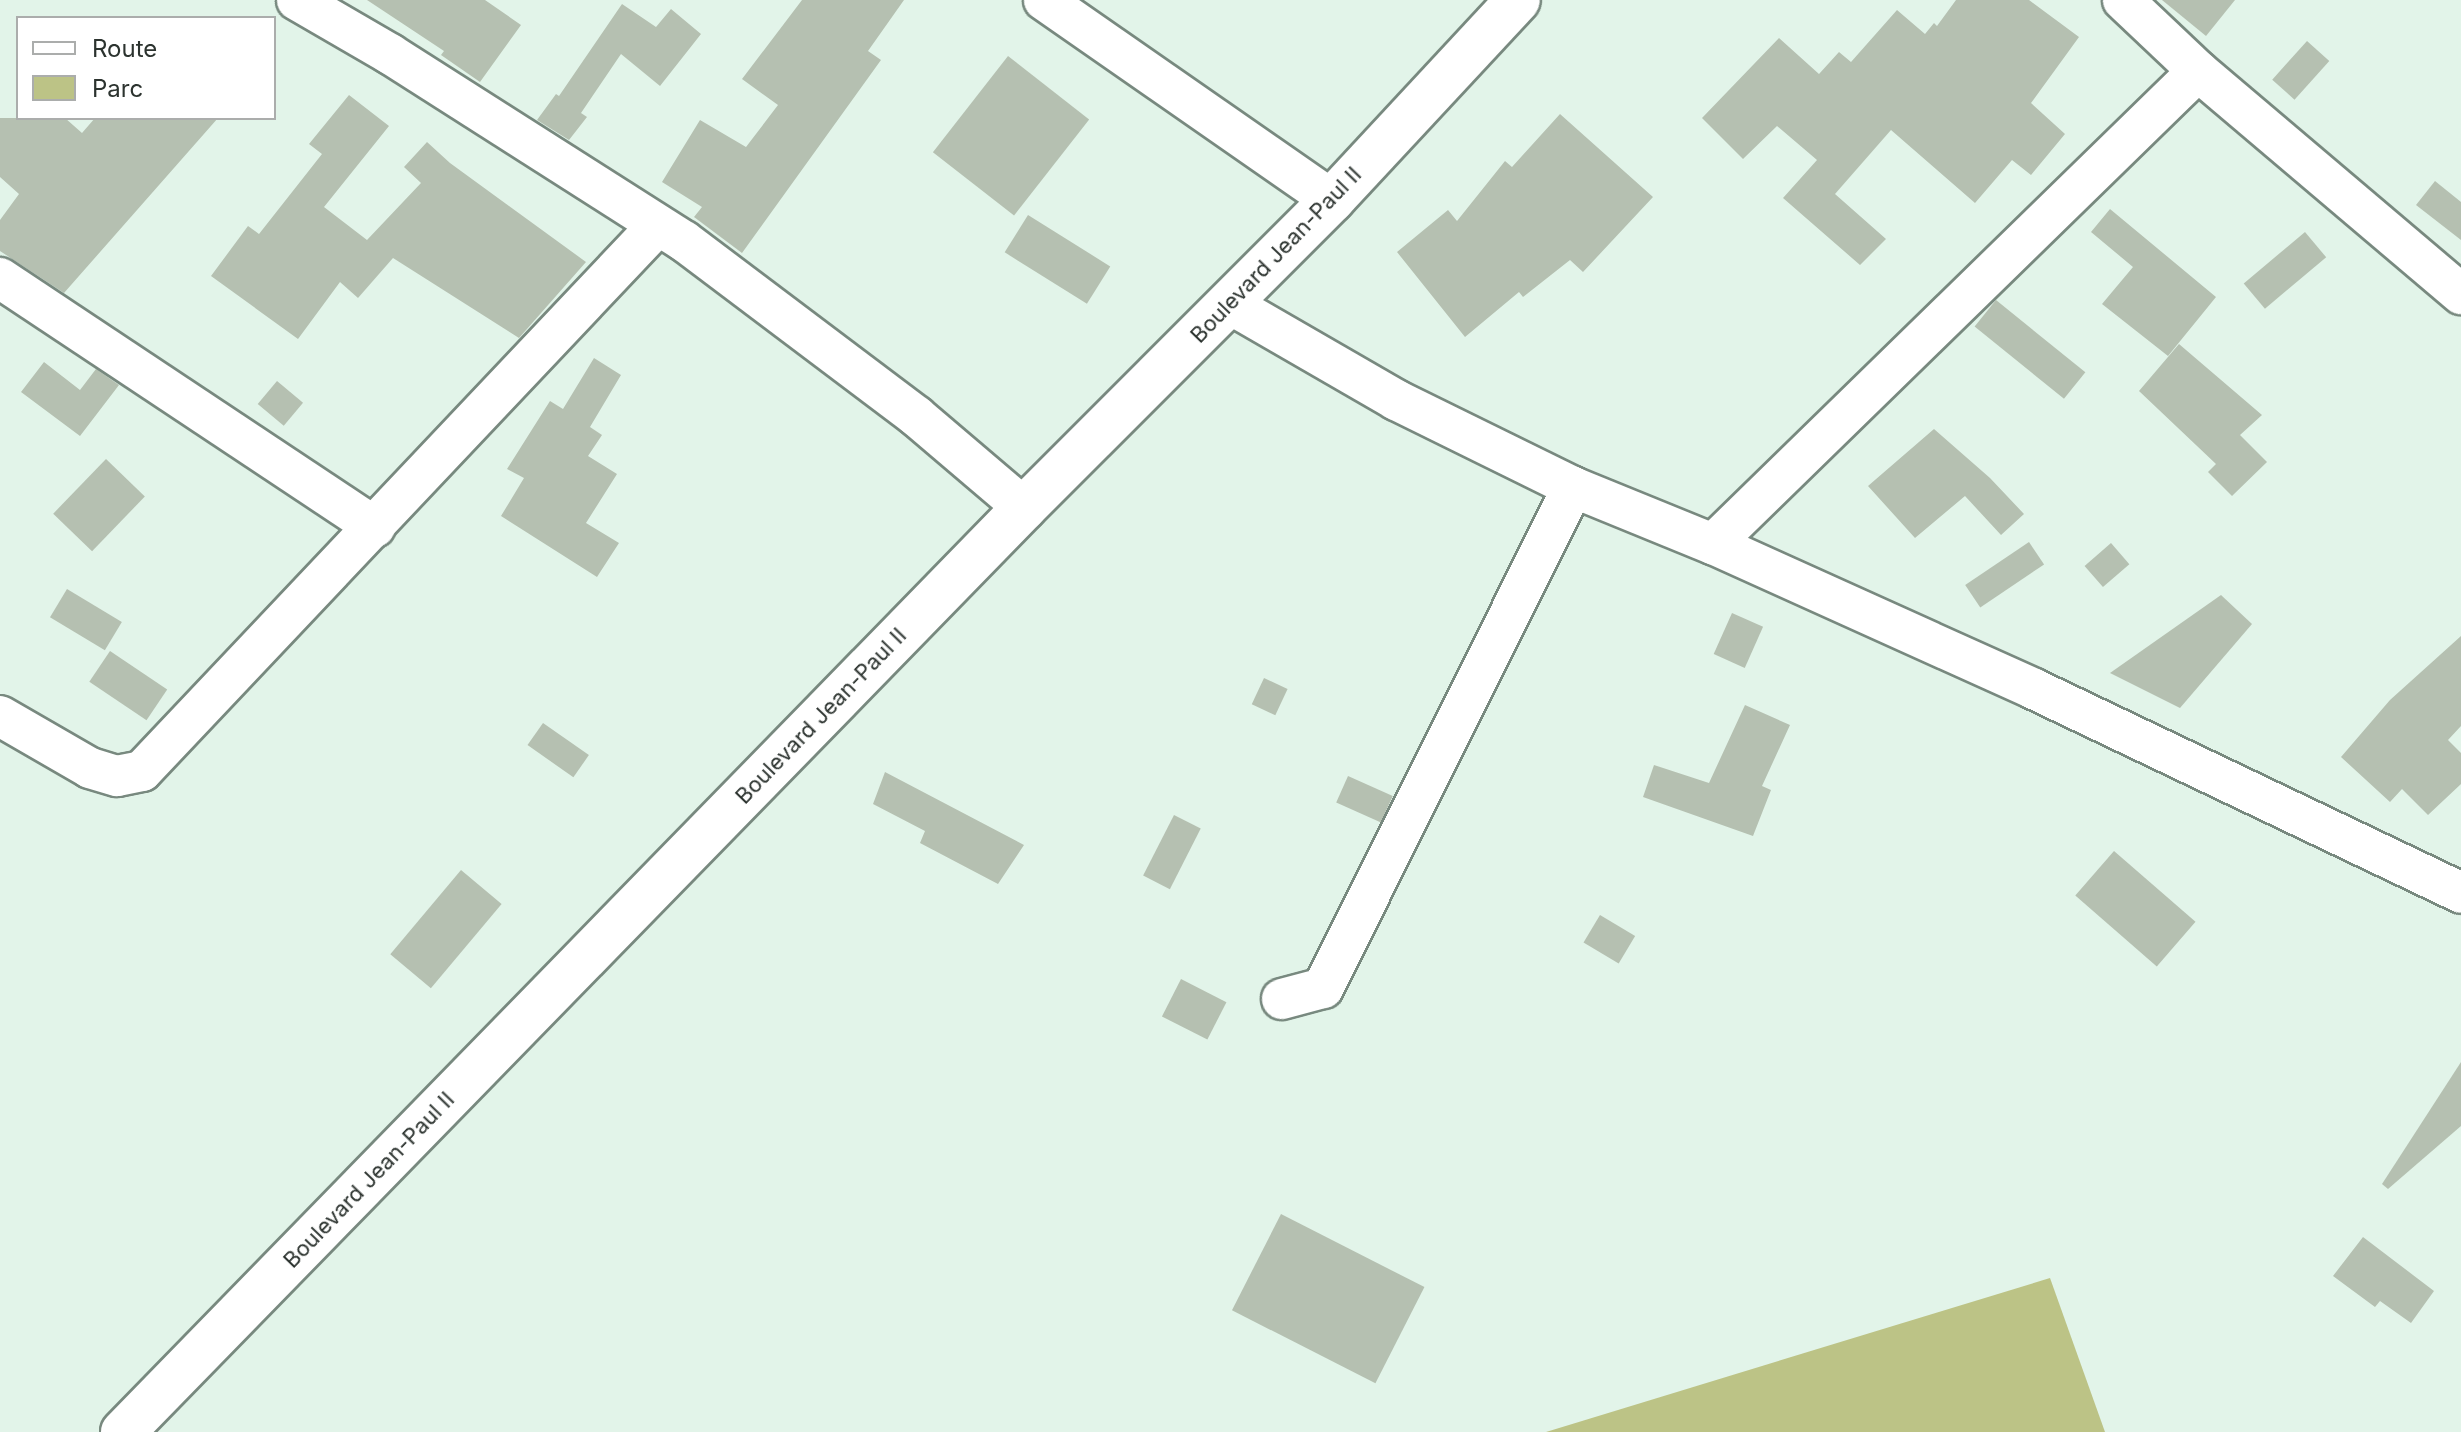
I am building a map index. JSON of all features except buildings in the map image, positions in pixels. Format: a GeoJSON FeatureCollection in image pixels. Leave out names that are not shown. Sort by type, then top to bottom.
{"type":"FeatureCollection","features":[{"type":"Feature","properties":{"kind":"main road","name":"Boulevard Jean-Paul II"},"geometry":{"type":"LineString","coordinates":[[123,1432],[1024,508],[1332,200],[1518,0]]}},
{"type":"Feature","properties":{"kind":"street"},"geometry":{"type":"LineString","coordinates":[[297,0],[390,54],[658,225],[849,364],[1024,508]]}},
{"type":"Feature","properties":{"kind":"street"},"geometry":{"type":"LineString","coordinates":[[1044,0],[1332,200]]}},
{"type":"Feature","properties":{"kind":"street"},"geometry":{"type":"LineString","coordinates":[[2123,0],[2198,71],[2461,294]]}},
{"type":"Feature","properties":{"kind":"street"},"geometry":{"type":"LineString","coordinates":[[1713,544],[2198,71]]}},
{"type":"Feature","properties":{"kind":"street"},"geometry":{"type":"LineString","coordinates":[[0,716],[90,768],[117,776],[142,771],[658,225]]}},
{"type":"Feature","properties":{"kind":"street"},"geometry":{"type":"LineString","coordinates":[[0,278],[375,527]]}},
{"type":"Feature","properties":{"kind":"street"},"geometry":{"type":"LineString","coordinates":[[1230,304],[1396,400],[1573,487],[1713,544],[2034,689],[2461,893]]}},
{"type":"Feature","properties":{"kind":"street"},"geometry":{"type":"LineString","coordinates":[[1282,999],[1323,988],[1573,487]]}},
{"type":"Feature","properties":{"kind":"green space"},"geometry":{"type":"Polygon","coordinates":[[[2050,1278],[2105,1432],[1546,1432],[2050,1278]]]}}]}
